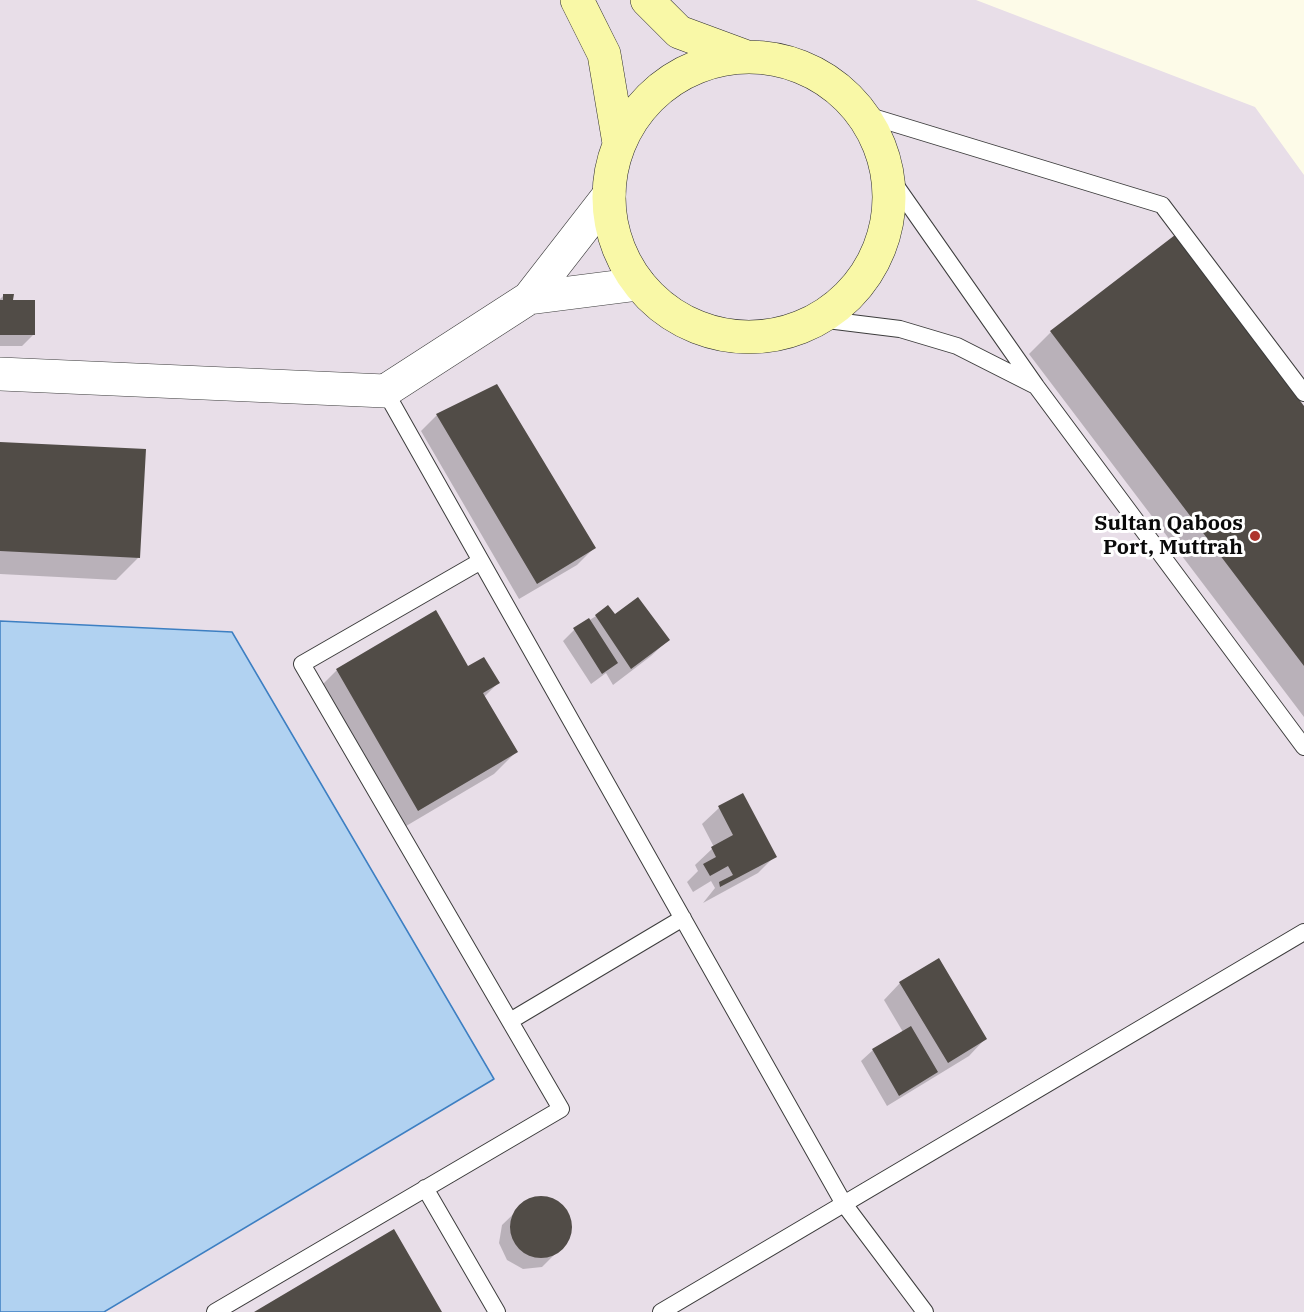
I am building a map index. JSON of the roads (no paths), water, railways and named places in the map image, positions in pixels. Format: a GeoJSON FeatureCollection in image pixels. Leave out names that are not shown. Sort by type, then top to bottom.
{"type":"FeatureCollection","features":[{"type":"Feature","properties":{"kind":"street"},"geometry":{"type":"LineString","coordinates":[[577,0],[604,54],[619,143],[609,195],[612,227],[623,258],[639,284],[667,311],[708,332],[758,337],[797,329],[841,303],[859,284],[880,247],[888,215],[887,173],[877,140],[863,114],[846,95],[828,80],[804,67],[768,57],[711,61],[665,84],[643,105],[619,143]]}},
{"type":"Feature","properties":{"kind":"street"},"geometry":{"type":"LineString","coordinates":[[647,0],[679,32],[748,58]]}},
{"type":"Feature","properties":{"kind":"street"},"geometry":{"type":"LineString","coordinates":[[0,374],[386,391],[529,298],[609,195]]}},
{"type":"Feature","properties":{"kind":"street"},"geometry":{"type":"LineString","coordinates":[[529,298],[639,284]]}},
{"type":"Feature","properties":{"kind":"lane"},"geometry":{"type":"LineString","coordinates":[[863,114],[1060,172],[1162,205],[1304,393]]}},
{"type":"Feature","properties":{"kind":"lane"},"geometry":{"type":"LineString","coordinates":[[887,173],[1036,386],[1304,747]]}},
{"type":"Feature","properties":{"kind":"lane"},"geometry":{"type":"LineString","coordinates":[[819,318],[900,329],[957,346],[1036,386]]}},
{"type":"Feature","properties":{"kind":"lane"},"geometry":{"type":"LineString","coordinates":[[386,391],[844,1204],[925,1312]]}},
{"type":"Feature","properties":{"kind":"lane"},"geometry":{"type":"LineString","coordinates":[[215,1312],[561,1109],[302,664],[481,561]]}},
{"type":"Feature","properties":{"kind":"lane"},"geometry":{"type":"LineString","coordinates":[[510,1021],[683,918]]}},
{"type":"Feature","properties":{"kind":"lane"},"geometry":{"type":"LineString","coordinates":[[661,1312],[1304,932]]}},
{"type":"Feature","properties":{"kind":"lane"},"geometry":{"type":"LineString","coordinates":[[425,1188],[497,1312]]}},
{"type":"Feature","properties":{"kind":"water"},"geometry":{"type":"Polygon","coordinates":[[[0,621],[232,632],[494,1079],[104,1312],[0,1312],[0,621]]]}},
{"type":"Feature","properties":{"kind":"place","name":"Sultan Qaboos Port, Muttrah"},"geometry":{"type":"Point","coordinates":[1255,536]}}]}
